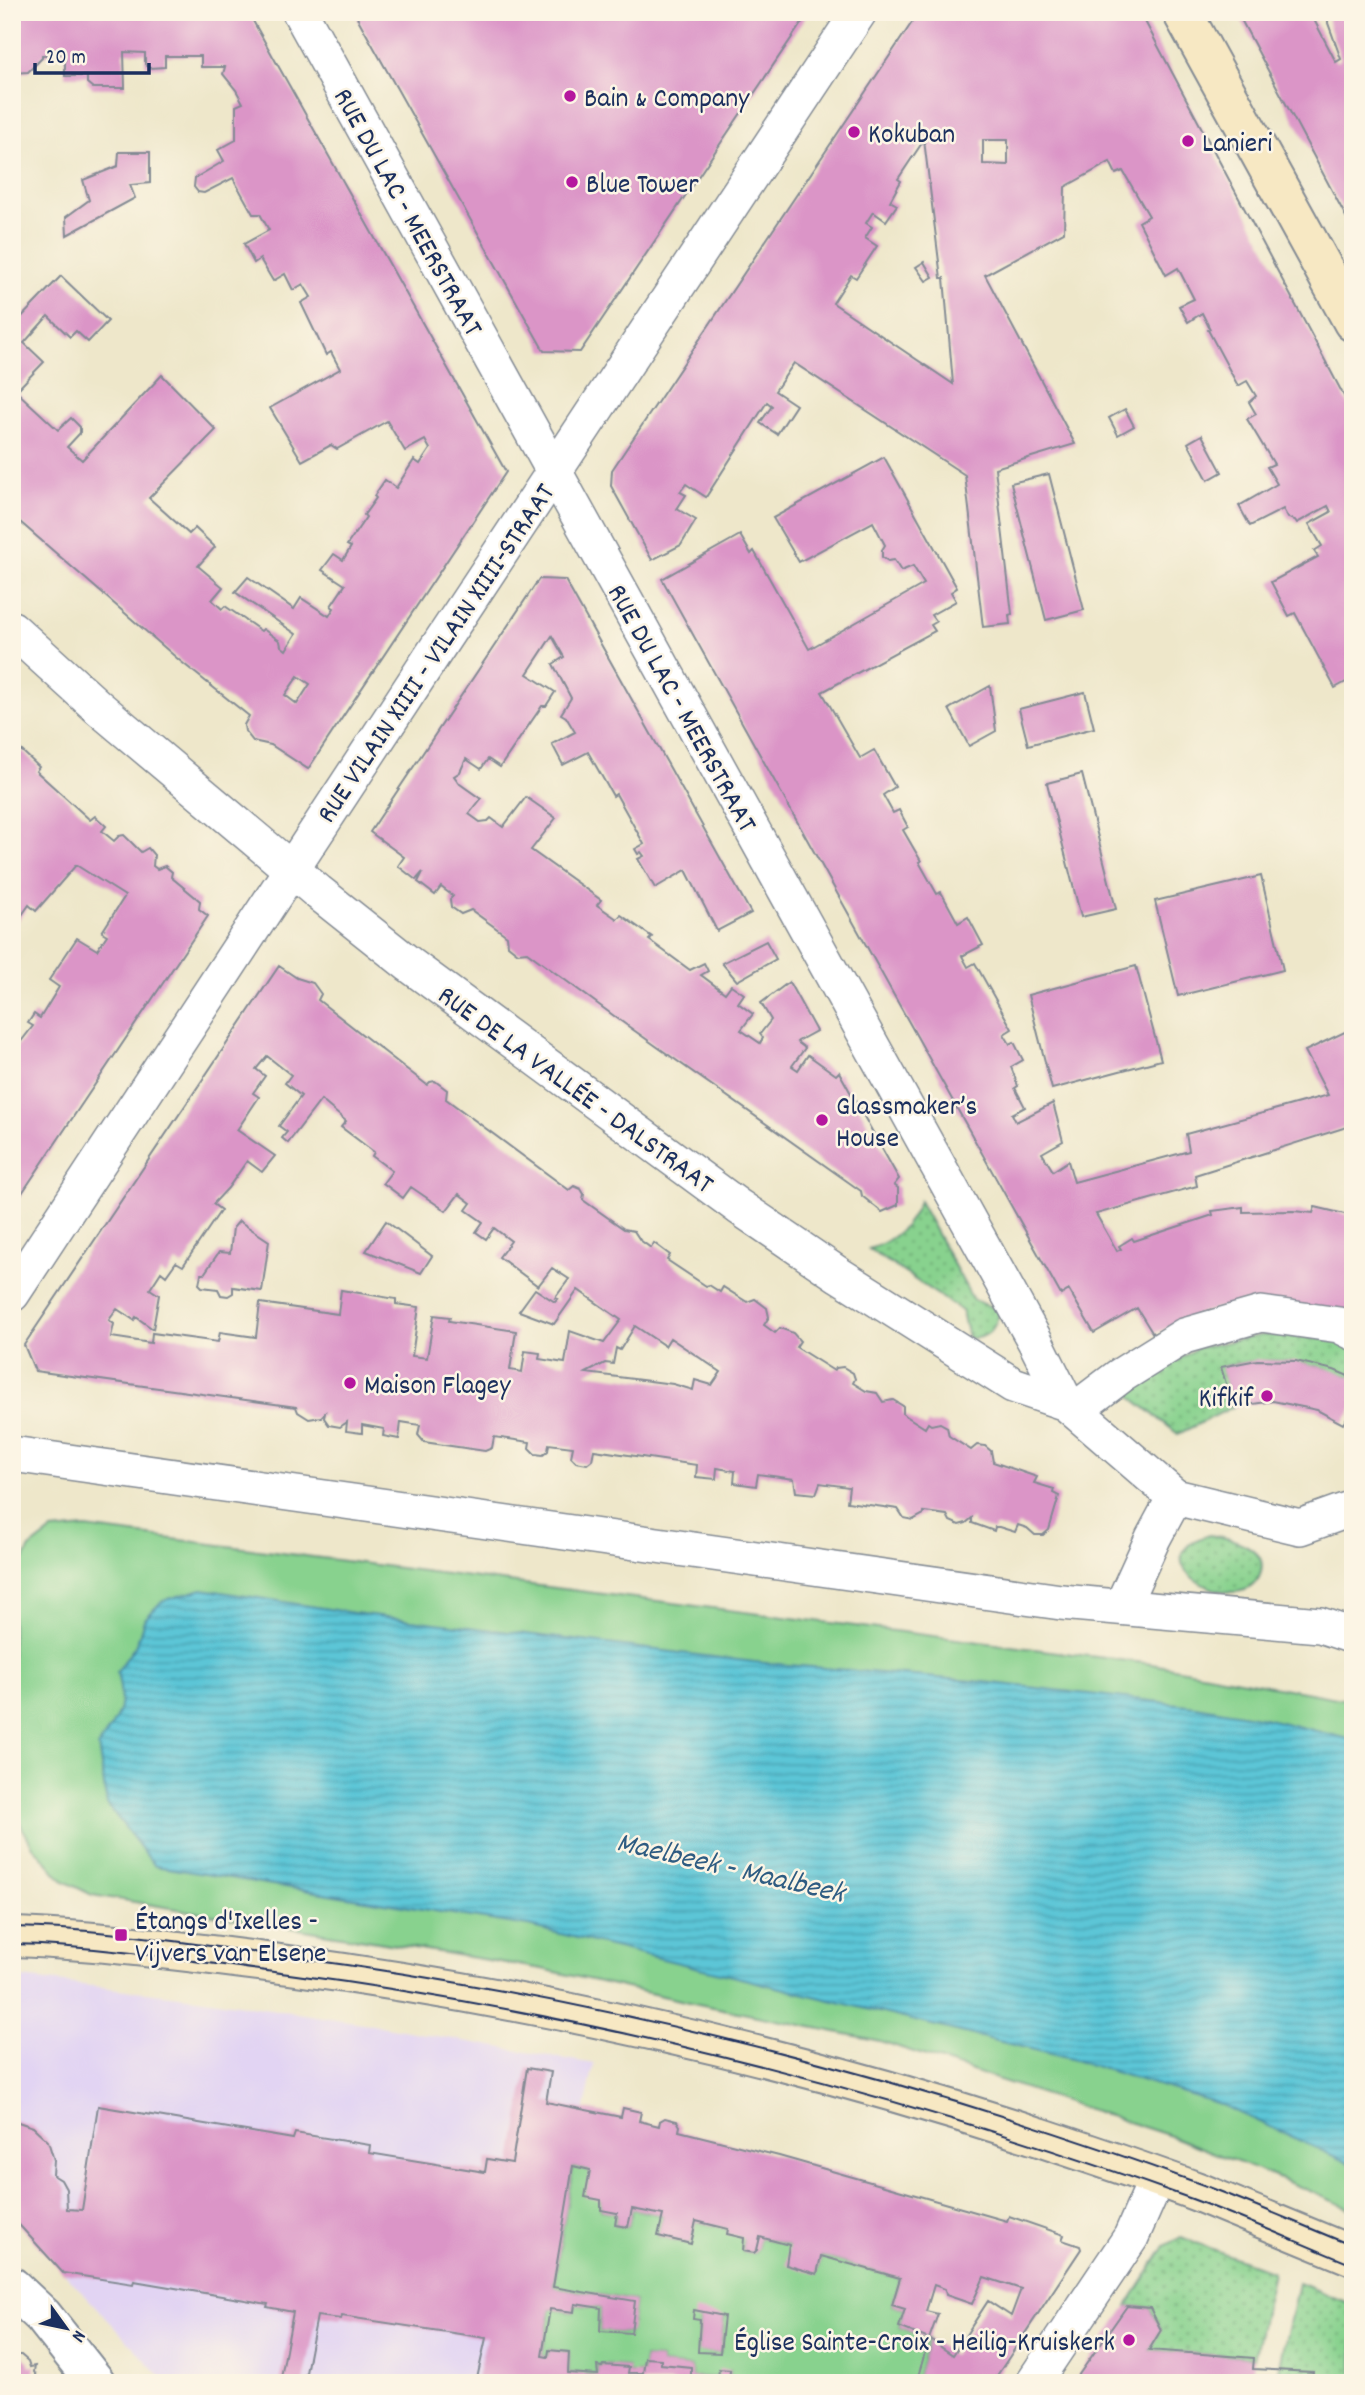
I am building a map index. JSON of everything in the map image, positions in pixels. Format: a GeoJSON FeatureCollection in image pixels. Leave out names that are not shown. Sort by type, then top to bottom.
{"type":"FeatureCollection","features":[{"type":"Feature","properties":{"kind":"main road"},"geometry":{"type":"LineString","coordinates":[[1182,12],[1353,322]]}},
{"type":"Feature","properties":{"kind":"main road"},"geometry":{"type":"LineString","coordinates":[[12,1937],[87,1941],[371,1976],[621,2023],[870,2085],[970,2115],[1157,2178],[1353,2256]]}},
{"type":"Feature","properties":{"kind":"street","name":"RUE DU LAC - MEERSTRAAT"},"geometry":{"type":"LineString","coordinates":[[300,12],[1071,1406]]}},
{"type":"Feature","properties":{"kind":"street","name":"RUE VILAIN XIIII - VILAIN XIIII-STRAAT"},"geometry":{"type":"LineString","coordinates":[[12,1294],[290,869],[859,12]]}},
{"type":"Feature","properties":{"kind":"street","name":"RUE DE LA VALLÉE - DALSTRAAT"},"geometry":{"type":"LineString","coordinates":[[12,629],[98,707],[290,869],[410,965],[739,1207],[839,1275],[1013,1385],[1071,1406],[1175,1497]]}},
{"type":"Feature","properties":{"kind":"street"},"geometry":{"type":"LineString","coordinates":[[1071,1406],[1184,1336],[1261,1314],[1339,1325],[1353,1332]]}},
{"type":"Feature","properties":{"kind":"street"},"geometry":{"type":"LineString","coordinates":[[12,1454],[1061,1602],[1320,1625],[1353,1636]]}},
{"type":"Feature","properties":{"kind":"street"},"geometry":{"type":"LineString","coordinates":[[1122,1606],[1175,1497],[1300,1527],[1353,1508]]}},
{"type":"Feature","properties":{"kind":"street"},"geometry":{"type":"LineString","coordinates":[[1033,2383],[1131,2236],[1157,2178]]}},
{"type":"Feature","properties":{"kind":"street"},"geometry":{"type":"LineString","coordinates":[[12,2287],[43,2316],[96,2383]]}},
{"type":"Feature","properties":{"kind":"shaded area"},"geometry":{"type":"Polygon","coordinates":[[[12,1977],[197,1998],[368,2024],[594,2064],[569,2188],[536,2383],[167,2383],[12,2217],[12,1977]]]}},
{"type":"Feature","properties":{"kind":"green space"},"geometry":{"type":"Polygon","coordinates":[[[919,1201],[973,1300],[1000,1310],[996,1322],[986,1335],[968,1338],[962,1311],[869,1249],[886,1242],[900,1231],[911,1218],[919,1201]]]}},
{"type":"Feature","properties":{"kind":"green space"},"geometry":{"type":"Polygon","coordinates":[[[1263,1335],[1332,1339],[1353,1350],[1353,1378],[1320,1367],[1288,1361],[1255,1361],[1221,1367],[1233,1407],[1178,1434],[1129,1395],[1136,1386],[1197,1348],[1263,1335]]]}},
{"type":"Feature","properties":{"kind":"green space","name":"Étangs d'Ixelles - Vijvers van Elsene"},"geometry":{"type":"Polygon","coordinates":[[[86,1528],[1152,1664],[1353,1701],[1353,2210],[1174,2137],[880,2041],[542,1969],[92,1895],[62,1880],[32,1845],[12,1809],[12,1581],[30,1548],[52,1531],[86,1528]]]}},
{"type":"Feature","properties":{"kind":"green space"},"geometry":{"type":"Polygon","coordinates":[[[1209,1535],[1236,1541],[1254,1551],[1262,1565],[1259,1578],[1254,1584],[1245,1590],[1231,1592],[1215,1589],[1190,1575],[1183,1565],[1182,1554],[1190,1544],[1209,1535]]]}},
{"type":"Feature","properties":{"kind":"green space"},"geometry":{"type":"Polygon","coordinates":[[[573,2166],[590,2170],[601,2200],[601,2210],[617,2213],[615,2225],[628,2227],[632,2209],[663,2215],[658,2236],[691,2244],[696,2221],[728,2229],[744,2238],[743,2251],[754,2253],[760,2237],[789,2245],[817,2273],[821,2256],[900,2278],[892,2305],[905,2309],[899,2327],[929,2339],[919,2373],[913,2383],[869,2383],[835,2377],[835,2383],[729,2383],[730,2370],[718,2378],[691,2377],[691,2367],[661,2364],[661,2359],[645,2358],[643,2373],[628,2373],[628,2367],[603,2365],[597,2366],[598,2375],[568,2373],[569,2352],[549,2350],[548,2357],[542,2356],[550,2309],[574,2312],[575,2304],[601,2308],[600,2331],[630,2333],[635,2301],[553,2287],[573,2166]],[[724,2317],[700,2320],[698,2351],[720,2353],[724,2317]]]}},
{"type":"Feature","properties":{"kind":"green space"},"geometry":{"type":"Polygon","coordinates":[[[1181,2237],[1273,2272],[1254,2358],[1149,2350],[1161,2329],[1150,2308],[1127,2306],[1165,2246],[1181,2237]]]}},
{"type":"Feature","properties":{"kind":"green space"},"geometry":{"type":"Polygon","coordinates":[[[1298,2283],[1353,2305],[1353,2383],[1312,2383],[1279,2370],[1298,2283]]]}},
{"type":"Feature","properties":{"kind":"water","name":"Étangs d'Ixelles - Vijvers van Elsene"},"geometry":{"type":"Polygon","coordinates":[[[202,1589],[354,1613],[754,1662],[984,1682],[1195,1706],[1264,1718],[1353,1740],[1353,2165],[1220,2104],[1071,2059],[528,1926],[155,1866],[107,1804],[98,1746],[119,1712],[121,1695],[117,1672],[137,1643],[144,1620],[162,1601],[202,1589]]]}},
{"type":"Feature","properties":{"kind":"building"},"geometry":{"type":"Polygon","coordinates":[[[12,12],[248,12],[506,472],[308,769],[271,745],[253,741],[244,725],[249,716],[179,660],[12,515],[12,327],[61,276],[108,321],[88,342],[76,331],[70,337],[48,316],[24,343],[44,362],[16,391],[58,430],[71,418],[80,427],[80,433],[67,447],[82,460],[162,375],[216,430],[149,498],[189,534],[195,528],[215,547],[198,566],[223,587],[212,600],[222,609],[225,606],[261,631],[263,629],[280,641],[286,650],[296,634],[235,592],[248,577],[294,609],[301,598],[329,616],[334,608],[331,606],[345,585],[322,570],[334,554],[343,560],[351,547],[347,545],[366,517],[364,515],[385,480],[396,488],[414,460],[420,464],[430,449],[425,440],[405,451],[387,421],[337,449],[331,445],[302,461],[270,408],[340,369],[331,352],[326,355],[301,303],[311,297],[303,284],[293,290],[285,274],[273,281],[260,259],[254,263],[244,244],[269,230],[260,214],[253,214],[233,178],[204,193],[198,192],[194,187],[195,178],[224,161],[218,150],[236,140],[236,106],[243,103],[223,74],[225,67],[201,67],[201,56],[165,56],[165,67],[149,68],[145,64],[145,53],[124,52],[125,88],[93,88],[87,83],[87,76],[65,76],[65,54],[42,55],[28,72],[12,73],[12,12]],[[298,676],[285,695],[297,704],[310,684],[298,676]]]}},
{"type":"Feature","properties":{"kind":"building","name":"Blue Tower"},"geometry":{"type":"Polygon","coordinates":[[[354,12],[809,12],[580,352],[544,351],[354,12]]]}},
{"type":"Feature","properties":{"kind":"building"},"geometry":{"type":"Polygon","coordinates":[[[922,12],[1140,12],[1353,413],[1353,678],[1335,688],[1295,613],[1289,616],[1271,582],[1318,557],[1314,551],[1322,546],[1309,524],[1331,512],[1328,506],[1297,523],[1288,518],[1283,509],[1250,526],[1239,506],[1277,484],[1267,467],[1274,464],[1247,419],[1256,414],[1249,402],[1256,396],[1247,381],[1238,386],[1208,330],[1210,329],[1202,313],[1188,322],[1179,306],[1194,299],[1178,268],[1166,275],[1139,222],[1149,216],[1123,171],[1116,174],[1110,162],[1065,187],[1064,232],[985,275],[1075,444],[995,468],[1012,614],[1009,615],[1010,624],[983,627],[965,475],[794,363],[775,391],[796,405],[777,434],[760,423],[772,406],[767,402],[706,497],[686,484],[680,492],[686,495],[677,509],[696,520],[681,545],[652,560],[611,486],[612,470],[915,18],[917,20],[922,12]],[[924,140],[898,179],[901,181],[890,201],[897,205],[886,221],[873,212],[866,223],[872,227],[865,238],[877,246],[856,278],[851,275],[833,303],[953,384],[944,278],[941,278],[924,140]],[[983,140],[983,164],[1008,165],[1008,140],[983,140]]]}},
{"type":"Feature","properties":{"kind":"building"},"geometry":{"type":"Polygon","coordinates":[[[1237,12],[1310,12],[1336,62],[1341,59],[1328,23],[1328,12],[1353,12],[1353,53],[1347,56],[1353,69],[1353,230],[1237,12]]]}},
{"type":"Feature","properties":{"kind":"building"},"geometry":{"type":"Polygon","coordinates":[[[119,152],[150,152],[150,183],[130,185],[135,198],[67,235],[66,217],[89,200],[83,180],[118,166],[119,152]]]}},
{"type":"Feature","properties":{"kind":"building"},"geometry":{"type":"Polygon","coordinates":[[[924,262],[933,277],[926,281],[916,267],[924,262]]]}},
{"type":"Feature","properties":{"kind":"building"},"geometry":{"type":"Polygon","coordinates":[[[1125,409],[1134,426],[1118,435],[1109,418],[1125,409]]]}},
{"type":"Feature","properties":{"kind":"building"},"geometry":{"type":"Polygon","coordinates":[[[1202,435],[1222,472],[1208,480],[1188,443],[1202,435]]]}},
{"type":"Feature","properties":{"kind":"building"},"geometry":{"type":"Polygon","coordinates":[[[884,457],[957,588],[951,592],[956,601],[931,615],[936,622],[931,625],[935,631],[822,692],[860,758],[874,750],[895,787],[883,795],[893,813],[899,810],[908,827],[903,830],[921,861],[919,862],[937,894],[941,892],[958,923],[968,917],[983,945],[962,956],[968,967],[975,963],[1012,1029],[1004,1034],[1010,1044],[1014,1042],[1023,1060],[1011,1067],[1018,1086],[1015,1088],[1025,1107],[1012,1114],[1016,1122],[1053,1103],[1063,1141],[1042,1153],[1053,1171],[1068,1161],[1074,1182],[1189,1151],[1186,1134],[1328,1095],[1305,1051],[1353,1028],[1353,1125],[1195,1175],[1197,1186],[1096,1214],[1117,1251],[1121,1249],[1119,1246],[1132,1238],[1134,1241],[1213,1215],[1212,1211],[1243,1207],[1243,1212],[1313,1213],[1315,1207],[1353,1216],[1353,1313],[1244,1302],[1203,1312],[1153,1334],[1137,1308],[1094,1333],[1069,1290],[1061,1295],[662,579],[740,535],[751,554],[754,551],[809,649],[924,584],[913,566],[901,571],[894,560],[888,561],[882,557],[885,545],[873,522],[799,562],[773,518],[884,457]]]}},
{"type":"Feature","properties":{"kind":"building"},"geometry":{"type":"Polygon","coordinates":[[[1049,474],[1084,610],[1046,620],[1011,483],[1049,474]]]}},
{"type":"Feature","properties":{"kind":"building"},"geometry":{"type":"Polygon","coordinates":[[[539,579],[565,580],[751,913],[717,931],[686,870],[655,888],[638,859],[644,856],[641,852],[638,854],[635,849],[644,844],[588,752],[563,765],[552,744],[575,732],[566,717],[561,714],[571,698],[553,664],[564,657],[552,636],[527,674],[555,692],[546,706],[542,706],[500,767],[488,759],[481,769],[466,759],[460,772],[454,776],[460,784],[481,799],[469,814],[480,822],[491,818],[503,827],[526,797],[556,818],[531,850],[601,900],[597,905],[617,919],[621,915],[652,937],[649,940],[690,970],[704,963],[708,971],[701,975],[725,993],[731,985],[744,994],[738,1003],[753,1014],[741,1030],[760,1043],[763,1038],[760,1034],[771,1020],[761,1003],[789,982],[816,1031],[797,1042],[805,1048],[792,1066],[798,1070],[808,1055],[836,1075],[839,1072],[899,1179],[894,1185],[898,1188],[898,1205],[882,1212],[862,1196],[861,1191],[527,952],[518,953],[508,945],[507,936],[471,910],[461,914],[451,907],[450,899],[453,896],[441,887],[435,895],[418,882],[423,872],[416,880],[398,866],[404,857],[370,832],[539,579]]]}},
{"type":"Feature","properties":{"kind":"building"},"geometry":{"type":"Polygon","coordinates":[[[990,686],[996,731],[969,746],[949,709],[990,686]]]}},
{"type":"Feature","properties":{"kind":"building"},"geometry":{"type":"Polygon","coordinates":[[[1085,692],[1094,728],[1028,745],[1019,709],[1085,692]]]}},
{"type":"Feature","properties":{"kind":"building"},"geometry":{"type":"Polygon","coordinates":[[[12,750],[17,755],[21,750],[39,767],[36,771],[90,820],[95,816],[106,826],[102,831],[114,841],[124,835],[141,852],[148,848],[154,855],[153,866],[157,869],[165,866],[172,872],[171,877],[200,901],[199,909],[208,916],[12,1208],[12,1053],[33,1026],[28,1023],[34,1014],[40,1018],[59,987],[49,980],[77,938],[97,950],[107,935],[102,932],[125,896],[76,865],[36,911],[29,905],[12,929],[12,750]]]}},
{"type":"Feature","properties":{"kind":"building"},"geometry":{"type":"Polygon","coordinates":[[[1082,774],[1116,909],[1081,917],[1047,783],[1082,774]]]}},
{"type":"Feature","properties":{"kind":"building"},"geometry":{"type":"Polygon","coordinates":[[[1261,876],[1283,970],[1178,996],[1155,901],[1261,876]]]}},
{"type":"Feature","properties":{"kind":"building"},"geometry":{"type":"Polygon","coordinates":[[[766,941],[776,959],[737,981],[722,963],[766,941]]]}},
{"type":"Feature","properties":{"kind":"building"},"geometry":{"type":"Polygon","coordinates":[[[279,966],[297,978],[313,983],[321,994],[318,1000],[427,1085],[435,1081],[447,1090],[446,1099],[569,1190],[574,1186],[581,1189],[583,1200],[624,1229],[634,1231],[640,1240],[651,1248],[654,1243],[670,1255],[667,1260],[706,1286],[709,1285],[720,1292],[723,1287],[747,1302],[755,1299],[767,1308],[769,1317],[764,1325],[775,1333],[780,1328],[793,1333],[800,1341],[796,1347],[834,1371],[843,1367],[853,1373],[853,1383],[866,1391],[877,1393],[883,1402],[893,1400],[903,1406],[903,1414],[925,1428],[928,1423],[940,1423],[947,1427],[949,1436],[971,1450],[977,1445],[985,1446],[991,1451],[993,1462],[1037,1477],[1034,1483],[1054,1489],[1053,1493],[1059,1496],[1049,1530],[1043,1535],[1035,1535],[1018,1525],[1015,1532],[999,1527],[995,1527],[994,1531],[972,1523],[972,1518],[959,1525],[950,1521],[947,1515],[924,1512],[913,1520],[904,1518],[898,1509],[847,1502],[849,1487],[820,1483],[816,1494],[796,1492],[794,1479],[758,1474],[756,1486],[734,1483],[735,1471],[717,1468],[716,1479],[696,1477],[697,1465],[594,1450],[592,1460],[587,1464],[576,1462],[571,1457],[573,1447],[549,1444],[548,1451],[543,1455],[535,1454],[529,1448],[530,1442],[494,1437],[492,1448],[485,1451],[424,1442],[418,1435],[420,1425],[401,1422],[399,1439],[383,1436],[384,1429],[362,1425],[362,1433],[346,1431],[347,1422],[340,1427],[329,1425],[324,1418],[325,1413],[321,1417],[309,1419],[298,1412],[296,1407],[35,1371],[24,1345],[279,966]],[[267,1056],[256,1069],[265,1076],[253,1093],[259,1097],[237,1130],[275,1156],[262,1172],[247,1161],[213,1204],[221,1210],[183,1266],[176,1262],[166,1276],[161,1272],[150,1289],[159,1295],[153,1329],[136,1317],[134,1320],[117,1309],[109,1320],[114,1324],[111,1337],[151,1343],[152,1333],[218,1342],[220,1332],[256,1337],[260,1303],[338,1314],[341,1290],[396,1299],[396,1304],[419,1307],[412,1356],[427,1358],[434,1315],[450,1317],[449,1321],[516,1331],[510,1370],[522,1372],[525,1351],[540,1353],[539,1359],[565,1363],[570,1331],[604,1343],[621,1320],[578,1290],[554,1324],[519,1311],[535,1289],[555,1302],[569,1279],[552,1268],[538,1286],[499,1257],[511,1241],[494,1228],[486,1239],[476,1232],[483,1222],[466,1210],[471,1203],[459,1194],[446,1211],[411,1187],[403,1198],[383,1183],[392,1171],[372,1156],[374,1152],[341,1127],[346,1121],[321,1100],[288,1143],[282,1138],[287,1132],[279,1126],[301,1096],[285,1083],[291,1075],[267,1056]],[[635,1326],[620,1350],[616,1348],[613,1364],[605,1363],[586,1373],[673,1384],[693,1390],[695,1380],[712,1385],[721,1372],[670,1338],[665,1346],[635,1326]]]}},
{"type":"Feature","properties":{"kind":"building"},"geometry":{"type":"Polygon","coordinates":[[[1136,966],[1161,1060],[1052,1089],[1028,995],[1136,966]]]}},
{"type":"Feature","properties":{"kind":"building"},"geometry":{"type":"Polygon","coordinates":[[[239,1221],[269,1241],[262,1291],[233,1287],[233,1293],[228,1296],[221,1295],[218,1289],[202,1287],[199,1284],[201,1274],[204,1274],[219,1252],[230,1253],[233,1228],[239,1221]]]}},
{"type":"Feature","properties":{"kind":"building"},"geometry":{"type":"Polygon","coordinates":[[[386,1221],[432,1256],[421,1273],[366,1251],[386,1221]]]}},
{"type":"Feature","properties":{"kind":"building"},"geometry":{"type":"Polygon","coordinates":[[[1257,1360],[1296,1361],[1334,1370],[1353,1378],[1353,1408],[1343,1424],[1317,1410],[1273,1401],[1233,1407],[1221,1367],[1257,1360]]]}},
{"type":"Feature","properties":{"kind":"building"},"geometry":{"type":"Polygon","coordinates":[[[527,2068],[551,2072],[546,2102],[621,2117],[623,2108],[641,2112],[639,2121],[659,2126],[660,2121],[665,2118],[677,2121],[679,2131],[779,2156],[1007,2221],[1009,2216],[1064,2235],[1062,2240],[1080,2246],[1081,2249],[992,2383],[913,2383],[919,2373],[929,2339],[899,2327],[905,2309],[892,2305],[900,2278],[821,2256],[817,2274],[786,2265],[789,2245],[760,2237],[754,2253],[743,2251],[744,2238],[727,2234],[728,2229],[696,2221],[691,2244],[658,2236],[663,2215],[632,2209],[628,2227],[615,2225],[617,2213],[601,2210],[601,2200],[585,2197],[590,2170],[573,2166],[553,2287],[635,2301],[631,2333],[600,2331],[601,2308],[575,2304],[574,2312],[550,2309],[542,2356],[548,2357],[549,2350],[569,2352],[568,2373],[598,2375],[597,2366],[603,2365],[629,2367],[628,2373],[643,2373],[645,2358],[661,2359],[661,2364],[691,2367],[691,2377],[718,2378],[719,2369],[730,2370],[729,2383],[476,2383],[486,2338],[342,2316],[341,2319],[317,2316],[304,2383],[280,2383],[293,2312],[267,2307],[268,2304],[134,2281],[133,2284],[63,2273],[12,2217],[12,2120],[33,2127],[48,2141],[54,2160],[53,2175],[61,2180],[66,2189],[67,2209],[82,2210],[98,2106],[293,2139],[295,2133],[370,2145],[369,2153],[485,2172],[487,2159],[512,2163],[527,2068]],[[984,2277],[972,2304],[946,2295],[945,2289],[934,2285],[926,2311],[938,2314],[929,2339],[953,2355],[988,2301],[1011,2316],[1021,2289],[984,2277]]]}},
{"type":"Feature","properties":{"kind":"building","name":"Église Sainte-Croix - Heilig-Kruiskerk"},"geometry":{"type":"Polygon","coordinates":[[[1127,2306],[1150,2308],[1161,2330],[1149,2350],[1254,2358],[1253,2369],[1313,2372],[1312,2383],[1073,2383],[1127,2306]]]}},
{"type":"Feature","properties":{"kind":"building"},"geometry":{"type":"Polygon","coordinates":[[[694,2310],[724,2316],[720,2353],[698,2352],[700,2320],[693,2319],[694,2310]]]}},
{"type":"Feature","properties":{"kind":"building"},"geometry":{"type":"Polygon","coordinates":[[[12,2355],[21,2355],[30,2367],[35,2366],[34,2372],[42,2383],[12,2383],[12,2355]]]}},
{"type":"Feature","properties":{"kind":"building"},"geometry":{"type":"Polygon","coordinates":[[[835,2376],[869,2378],[869,2383],[835,2383],[835,2376]]]}},
{"type":"Feature","properties":{"kind":"tram line"},"geometry":{"type":"LineString","coordinates":[[12,1927],[82,1930],[151,1938],[405,1974],[521,1994],[750,2045],[976,2108],[1087,2144],[1217,2190],[1353,2246]]}},
{"type":"Feature","properties":{"kind":"tram line"},"geometry":{"type":"LineString","coordinates":[[12,1944],[150,1955],[404,1991],[633,2035],[746,2062],[859,2092],[1082,2161],[1212,2207],[1353,2265]]}},
{"type":"Feature","properties":{"kind":"place","name":"Bain & Company"},"geometry":{"type":"Point","coordinates":[570,96]}},
{"type":"Feature","properties":{"kind":"place","name":"Kokuban"},"geometry":{"type":"Point","coordinates":[854,132]}},
{"type":"Feature","properties":{"kind":"place","name":"Lanieri"},"geometry":{"type":"Point","coordinates":[1188,141]}},
{"type":"Feature","properties":{"kind":"place","name":"Blue Tower"},"geometry":{"type":"Point","coordinates":[572,182]}},
{"type":"Feature","properties":{"kind":"place","name":"Glassmaker’s House"},"geometry":{"type":"Point","coordinates":[822,1120]}},
{"type":"Feature","properties":{"kind":"place","name":"Maison Flagey"},"geometry":{"type":"Point","coordinates":[350,1383]}},
{"type":"Feature","properties":{"kind":"place","name":"Kifkif"},"geometry":{"type":"Point","coordinates":[1267,1396]}},
{"type":"Feature","properties":{"kind":"place","name":"Étangs d'Ixelles - Vijvers van Elsene"},"geometry":{"type":"Point","coordinates":[121,1935]}},
{"type":"Feature","properties":{"kind":"place","name":"Église Sainte-Croix - Heilig-Kruiskerk"},"geometry":{"type":"Point","coordinates":[1129,2340]}},
{"type":"Feature","properties":{"kind":"water label","name":"Maelbeek - Maalbeek"},"geometry":{"type":"Point","coordinates":[731,1866]}}]}
